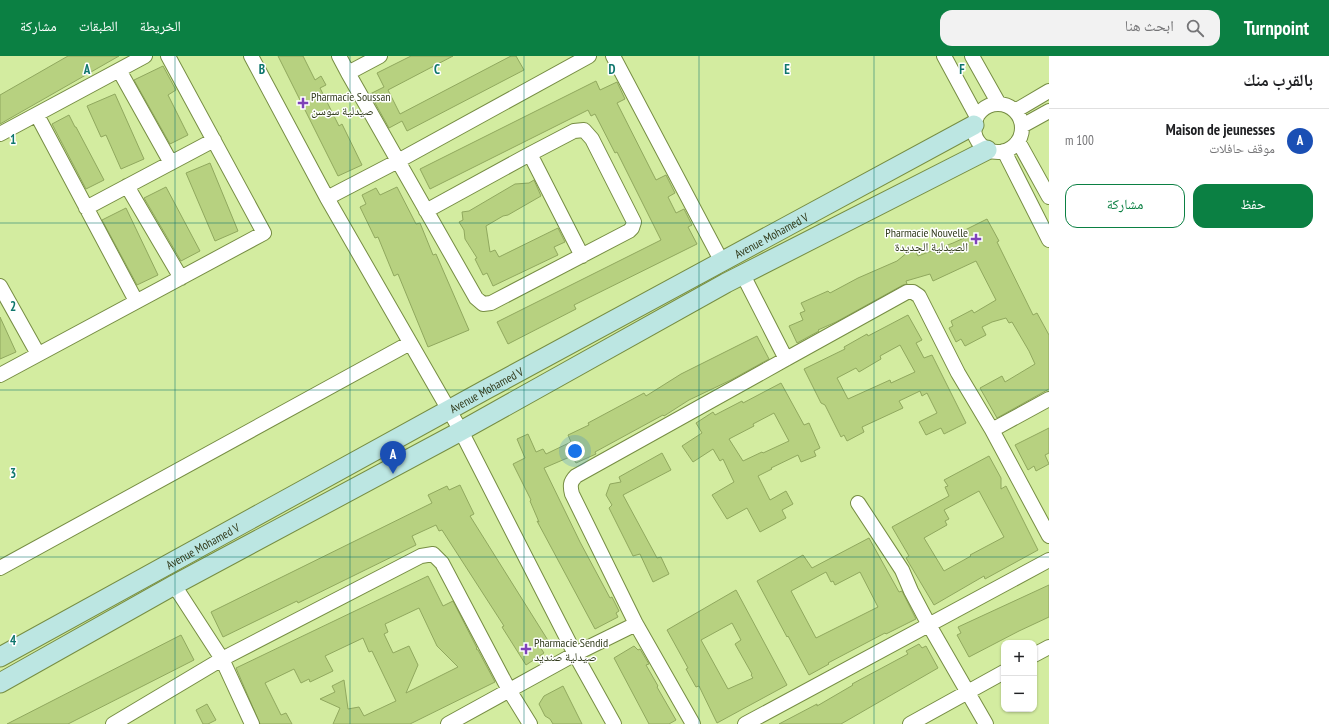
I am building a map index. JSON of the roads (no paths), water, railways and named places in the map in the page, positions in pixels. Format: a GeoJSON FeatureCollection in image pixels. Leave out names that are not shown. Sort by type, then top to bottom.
{"type":"FeatureCollection","features":[{"type":"Feature","properties":{"kind":"street"},"geometry":{"type":"LineString","coordinates":[[0,134],[145,56]]}},
{"type":"Feature","properties":{"kind":"street"},"geometry":{"type":"LineString","coordinates":[[0,375],[264,233],[168,56]]}},
{"type":"Feature","properties":{"kind":"street"},"geometry":{"type":"LineString","coordinates":[[251,56],[327,198],[461,431],[575,654],[614,724]]}},
{"type":"Feature","properties":{"kind":"street"},"geometry":{"type":"LineString","coordinates":[[339,56],[348,74],[398,161],[426,211],[476,298],[483,304],[491,303],[582,256],[629,231],[633,226],[633,218],[589,133],[584,130],[574,131],[426,211]]}},
{"type":"Feature","properties":{"kind":"street"},"geometry":{"type":"LineString","coordinates":[[348,74],[380,56]]}},
{"type":"Feature","properties":{"kind":"street"},"geometry":{"type":"LineString","coordinates":[[327,198],[398,161],[589,56]]}},
{"type":"Feature","properties":{"kind":"street"},"geometry":{"type":"LineString","coordinates":[[613,56],[722,262]]}},
{"type":"Feature","properties":{"kind":"street"},"geometry":{"type":"LineString","coordinates":[[944,56],[975,121]]}},
{"type":"Feature","properties":{"kind":"street"},"geometry":{"type":"LineString","coordinates":[[972,56],[999,104]]}},
{"type":"Feature","properties":{"kind":"street"},"geometry":{"type":"LineString","coordinates":[[118,70],[171,163]]}},
{"type":"Feature","properties":{"kind":"street"},"geometry":{"type":"LineString","coordinates":[[1015,111],[1049,91]]}},
{"type":"Feature","properties":{"kind":"street"},"geometry":{"type":"LineString","coordinates":[[999,104],[1008,106],[1015,111],[1020,118],[1022,131],[1018,141],[1012,147],[996,150],[981,146],[974,132],[975,121],[982,110],[999,104]]}},
{"type":"Feature","properties":{"kind":"street"},"geometry":{"type":"LineString","coordinates":[[1022,126],[1049,111]]}},
{"type":"Feature","properties":{"kind":"street"},"geometry":{"type":"LineString","coordinates":[[37,115],[136,301]]}},
{"type":"Feature","properties":{"kind":"street","name":"Avenue Mohamed V"},"geometry":{"type":"LineString","coordinates":[[0,657],[722,262],[975,121]]}},
{"type":"Feature","properties":{"kind":"street"},"geometry":{"type":"LineString","coordinates":[[86,208],[214,140]]}},
{"type":"Feature","properties":{"kind":"street"},"geometry":{"type":"LineString","coordinates":[[1018,141],[1049,197]]}},
{"type":"Feature","properties":{"kind":"street"},"geometry":{"type":"LineString","coordinates":[[996,150],[1049,240]]}},
{"type":"Feature","properties":{"kind":"street","name":"Avenue Mohamed V"},"geometry":{"type":"LineString","coordinates":[[0,683],[174,585],[461,431],[712,291],[996,150]]}},
{"type":"Feature","properties":{"kind":"street"},"geometry":{"type":"LineString","coordinates":[[530,154],[582,256]]}},
{"type":"Feature","properties":{"kind":"street"},"geometry":{"type":"LineString","coordinates":[[127,186],[181,278]]}},
{"type":"Feature","properties":{"kind":"street"},"geometry":{"type":"LineString","coordinates":[[743,275],[786,359]]}},
{"type":"Feature","properties":{"kind":"street"},"geometry":{"type":"LineString","coordinates":[[0,286],[38,354]]}},
{"type":"Feature","properties":{"kind":"street"},"geometry":{"type":"LineString","coordinates":[[693,724],[636,624],[572,494],[570,484],[572,479],[908,292],[913,292],[919,296],[958,373],[992,430],[1049,536]]}},
{"type":"Feature","properties":{"kind":"street"},"geometry":{"type":"LineString","coordinates":[[0,568],[410,343]]}},
{"type":"Feature","properties":{"kind":"street"},"geometry":{"type":"LineString","coordinates":[[992,430],[1049,399]]}},
{"type":"Feature","properties":{"kind":"street"},"geometry":{"type":"LineString","coordinates":[[858,503],[902,570],[929,626],[986,724]]}},
{"type":"Feature","properties":{"kind":"street"},"geometry":{"type":"LineString","coordinates":[[113,724],[222,659],[421,556],[433,554],[442,563],[509,690],[530,724]]}},
{"type":"Feature","properties":{"kind":"street"},"geometry":{"type":"LineString","coordinates":[[745,724],[1049,560]]}},
{"type":"Feature","properties":{"kind":"street"},"geometry":{"type":"LineString","coordinates":[[174,585],[222,659],[252,724]]}},
{"type":"Feature","properties":{"kind":"street"},"geometry":{"type":"LineString","coordinates":[[448,724],[575,654],[636,624]]}},
{"type":"Feature","properties":{"kind":"street"},"geometry":{"type":"LineString","coordinates":[[1037,653],[1049,647]]}},
{"type":"Feature","properties":{"kind":"street"},"geometry":{"type":"LineString","coordinates":[[910,724],[1001,674]]}},
{"type":"Feature","properties":{"kind":"place","name":"Pharmacie Soussan صيدلية سوسن"},"geometry":{"type":"Point","coordinates":[303,103]}},
{"type":"Feature","properties":{"kind":"place","name":"Pharmacie Nouvelle الصيدلية الجديدة"},"geometry":{"type":"Point","coordinates":[976,239]}},
{"type":"Feature","properties":{"kind":"place","name":"Maison de jeunesses"},"geometry":{"type":"Point","coordinates":[393,474]}},
{"type":"Feature","properties":{"kind":"place","name":"Pharmacie Sendid صيدلية صنديد"},"geometry":{"type":"Point","coordinates":[526,649]}}]}
